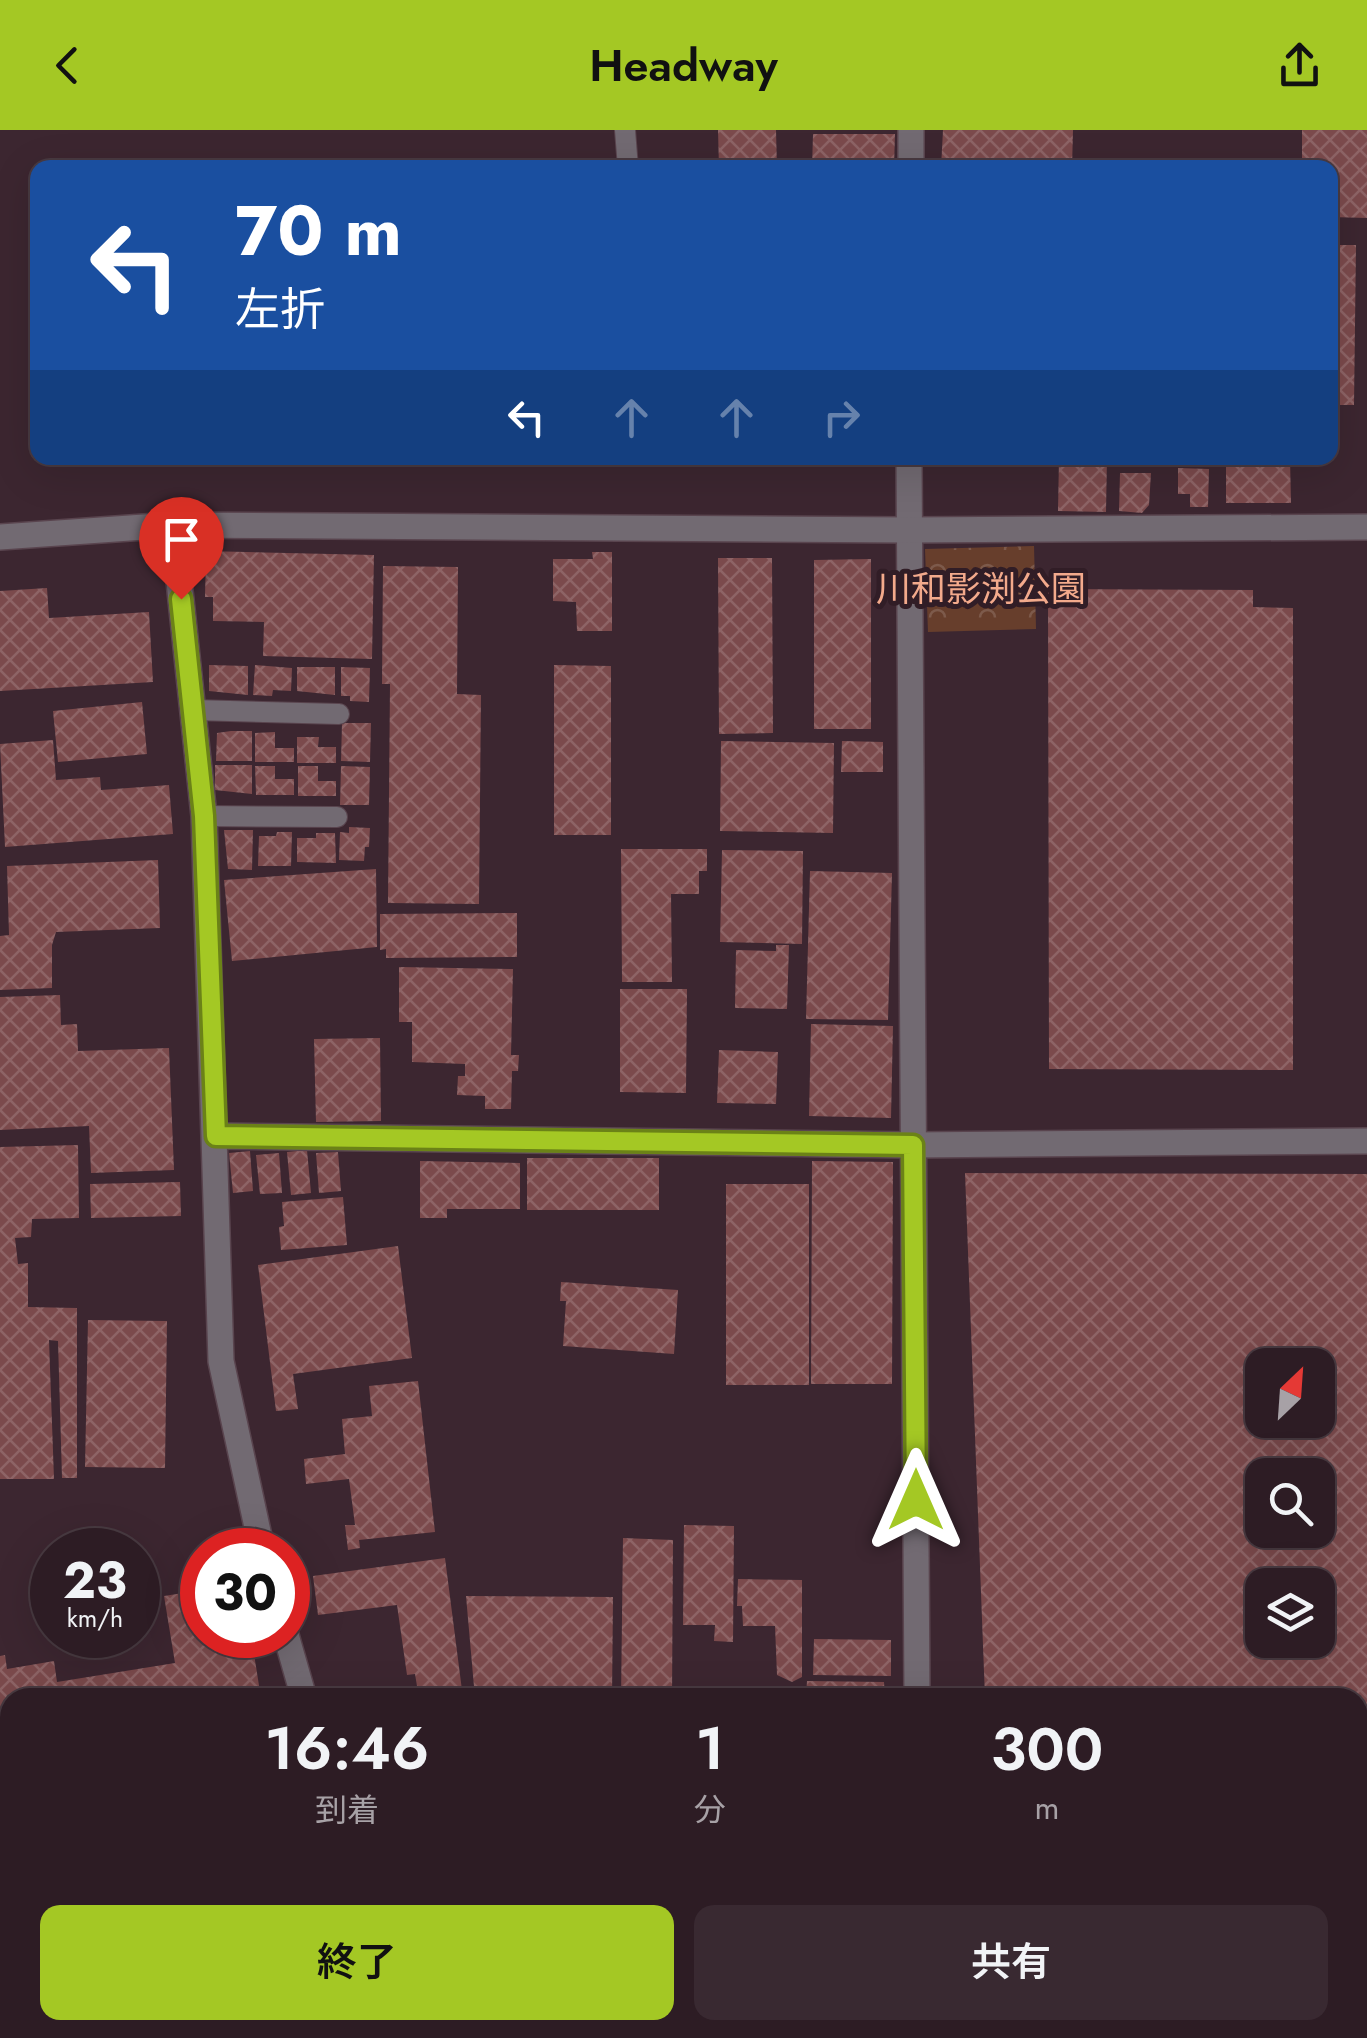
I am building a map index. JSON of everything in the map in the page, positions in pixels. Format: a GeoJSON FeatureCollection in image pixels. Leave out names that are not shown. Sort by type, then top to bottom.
{"type":"FeatureCollection","features":[{"type":"Feature","properties":{"kind":"street"},"geometry":{"type":"LineString","coordinates":[[911,130],[911,160]]}},
{"type":"Feature","properties":{"kind":"street"},"geometry":{"type":"LineString","coordinates":[[909,465],[917,1688]]}},
{"type":"Feature","properties":{"kind":"street"},"geometry":{"type":"LineString","coordinates":[[172,525],[204,816],[222,1362],[257,1528]]}},
{"type":"Feature","properties":{"kind":"street"},"geometry":{"type":"LineString","coordinates":[[0,537],[172,525],[909,530],[1367,528]]}},
{"type":"Feature","properties":{"kind":"street"},"geometry":{"type":"LineString","coordinates":[[216,1136],[913,1145],[1367,1140]]}},
{"type":"Feature","properties":{"kind":"street"},"geometry":{"type":"LineString","coordinates":[[293,1658],[301,1688]]}},
{"type":"Feature","properties":{"kind":"lane"},"geometry":{"type":"LineString","coordinates":[[626,130],[628,160]]}},
{"type":"Feature","properties":{"kind":"lane"},"geometry":{"type":"LineString","coordinates":[[194,710],[339,714]]}},
{"type":"Feature","properties":{"kind":"lane"},"geometry":{"type":"LineString","coordinates":[[204,816],[337,817]]}},
{"type":"Feature","properties":{"kind":"green space","name":"川和影渕公園"},"geometry":{"type":"Polygon","coordinates":[[[1034,546],[1036,629],[928,632],[925,549],[1034,546]]]}},
{"type":"Feature","properties":{"kind":"building"},"geometry":{"type":"Polygon","coordinates":[[[718,130],[776,130],[777,160],[719,160],[718,130]]]}},
{"type":"Feature","properties":{"kind":"building"},"geometry":{"type":"Polygon","coordinates":[[[943,130],[1073,130],[1072,160],[941,160],[943,130]]]}},
{"type":"Feature","properties":{"kind":"building"},"geometry":{"type":"Polygon","coordinates":[[[1302,130],[1367,130],[1367,218],[1338,217],[1338,160],[1302,160],[1302,130]]]}},
{"type":"Feature","properties":{"kind":"building"},"geometry":{"type":"Polygon","coordinates":[[[813,134],[895,134],[894,160],[812,160],[813,134]]]}},
{"type":"Feature","properties":{"kind":"building"},"geometry":{"type":"Polygon","coordinates":[[[1338,245],[1356,245],[1354,405],[1338,405],[1338,245]]]}},
{"type":"Feature","properties":{"kind":"building"},"geometry":{"type":"Polygon","coordinates":[[[1059,465],[1107,465],[1106,512],[1058,511],[1059,465]]]}},
{"type":"Feature","properties":{"kind":"building"},"geometry":{"type":"Polygon","coordinates":[[[1226,465],[1290,465],[1291,503],[1226,503],[1226,465]]]}},
{"type":"Feature","properties":{"kind":"building"},"geometry":{"type":"Polygon","coordinates":[[[1178,468],[1209,469],[1208,507],[1190,507],[1190,494],[1178,494],[1178,468]]]}},
{"type":"Feature","properties":{"kind":"building"},"geometry":{"type":"Polygon","coordinates":[[[1120,473],[1151,473],[1149,505],[1142,513],[1119,511],[1120,473]]]}},
{"type":"Feature","properties":{"kind":"building"},"geometry":{"type":"Polygon","coordinates":[[[206,551],[374,555],[372,659],[263,656],[264,622],[213,621],[213,597],[205,597],[206,551]]]}},
{"type":"Feature","properties":{"kind":"building"},"geometry":{"type":"Polygon","coordinates":[[[592,552],[612,552],[612,631],[577,631],[576,602],[553,601],[553,559],[593,559],[592,552]]]}},
{"type":"Feature","properties":{"kind":"building"},"geometry":{"type":"Polygon","coordinates":[[[718,558],[772,558],[773,733],[719,734],[718,558]]]}},
{"type":"Feature","properties":{"kind":"building"},"geometry":{"type":"Polygon","coordinates":[[[871,559],[871,729],[814,729],[814,560],[871,559]]]}},
{"type":"Feature","properties":{"kind":"building"},"geometry":{"type":"Polygon","coordinates":[[[383,566],[458,567],[457,694],[481,695],[479,904],[388,903],[390,684],[382,684],[383,566]]]}},
{"type":"Feature","properties":{"kind":"building"},"geometry":{"type":"Polygon","coordinates":[[[47,588],[49,618],[149,612],[153,682],[0,691],[0,591],[47,588]]]}},
{"type":"Feature","properties":{"kind":"building"},"geometry":{"type":"Polygon","coordinates":[[[1048,589],[1253,590],[1253,607],[1293,608],[1293,1070],[1049,1069],[1048,589]]]}},
{"type":"Feature","properties":{"kind":"building"},"geometry":{"type":"Polygon","coordinates":[[[209,665],[248,666],[248,695],[209,691],[209,665]]]}},
{"type":"Feature","properties":{"kind":"building"},"geometry":{"type":"Polygon","coordinates":[[[255,665],[292,668],[291,691],[253,695],[255,665]]]}},
{"type":"Feature","properties":{"kind":"building"},"geometry":{"type":"Polygon","coordinates":[[[554,665],[611,666],[611,835],[554,835],[554,665]]]}},
{"type":"Feature","properties":{"kind":"building"},"geometry":{"type":"Polygon","coordinates":[[[297,667],[335,667],[335,695],[297,691],[297,667]]]}},
{"type":"Feature","properties":{"kind":"building"},"geometry":{"type":"Polygon","coordinates":[[[341,667],[370,668],[369,702],[350,701],[350,696],[341,696],[341,667]]]}},
{"type":"Feature","properties":{"kind":"building"},"geometry":{"type":"Polygon","coordinates":[[[142,702],[147,754],[58,762],[53,711],[142,702]]]}},
{"type":"Feature","properties":{"kind":"building"},"geometry":{"type":"Polygon","coordinates":[[[342,723],[371,723],[370,762],[341,761],[342,723]]]}},
{"type":"Feature","properties":{"kind":"building"},"geometry":{"type":"Polygon","coordinates":[[[252,731],[252,761],[216,761],[217,733],[252,731]]]}},
{"type":"Feature","properties":{"kind":"building"},"geometry":{"type":"Polygon","coordinates":[[[275,732],[275,748],[294,748],[294,762],[255,762],[255,733],[275,732]]]}},
{"type":"Feature","properties":{"kind":"building"},"geometry":{"type":"Polygon","coordinates":[[[297,737],[319,737],[318,747],[336,747],[336,763],[297,763],[297,737]]]}},
{"type":"Feature","properties":{"kind":"building"},"geometry":{"type":"Polygon","coordinates":[[[53,740],[56,780],[100,777],[101,790],[169,785],[173,834],[5,847],[0,744],[53,740]]]}},
{"type":"Feature","properties":{"kind":"building"},"geometry":{"type":"Polygon","coordinates":[[[721,741],[834,743],[833,833],[720,831],[721,741]]]}},
{"type":"Feature","properties":{"kind":"building"},"geometry":{"type":"Polygon","coordinates":[[[842,741],[883,742],[883,772],[841,772],[842,741]]]}},
{"type":"Feature","properties":{"kind":"building"},"geometry":{"type":"Polygon","coordinates":[[[215,765],[252,765],[252,794],[215,790],[215,765]]]}},
{"type":"Feature","properties":{"kind":"building"},"geometry":{"type":"Polygon","coordinates":[[[255,766],[275,766],[275,779],[294,779],[294,795],[256,795],[255,766]]]}},
{"type":"Feature","properties":{"kind":"building"},"geometry":{"type":"Polygon","coordinates":[[[298,766],[318,766],[318,781],[336,781],[336,796],[298,796],[298,766]]]}},
{"type":"Feature","properties":{"kind":"building"},"geometry":{"type":"Polygon","coordinates":[[[341,766],[370,767],[369,805],[340,805],[341,766]]]}},
{"type":"Feature","properties":{"kind":"building"},"geometry":{"type":"Polygon","coordinates":[[[349,827],[370,828],[364,861],[339,860],[340,832],[349,833],[349,827]]]}},
{"type":"Feature","properties":{"kind":"building"},"geometry":{"type":"Polygon","coordinates":[[[224,830],[253,830],[252,870],[228,869],[224,830]]]}},
{"type":"Feature","properties":{"kind":"building"},"geometry":{"type":"Polygon","coordinates":[[[277,832],[292,832],[291,866],[258,866],[259,836],[276,836],[277,832]]]}},
{"type":"Feature","properties":{"kind":"building"},"geometry":{"type":"Polygon","coordinates":[[[316,833],[335,833],[336,863],[297,862],[297,838],[316,838],[316,833]]]}},
{"type":"Feature","properties":{"kind":"building"},"geometry":{"type":"Polygon","coordinates":[[[621,849],[707,849],[707,871],[699,871],[699,894],[671,894],[672,982],[622,982],[621,849]]]}},
{"type":"Feature","properties":{"kind":"building"},"geometry":{"type":"Polygon","coordinates":[[[722,850],[803,851],[802,944],[720,942],[722,850]]]}},
{"type":"Feature","properties":{"kind":"building"},"geometry":{"type":"Polygon","coordinates":[[[158,860],[160,928],[56,932],[52,945],[52,988],[0,990],[0,936],[9,935],[7,866],[158,860]]]}},
{"type":"Feature","properties":{"kind":"building"},"geometry":{"type":"Polygon","coordinates":[[[376,869],[377,947],[232,961],[224,880],[376,869]]]}},
{"type":"Feature","properties":{"kind":"building"},"geometry":{"type":"Polygon","coordinates":[[[810,871],[892,873],[888,1020],[806,1019],[810,871]]]}},
{"type":"Feature","properties":{"kind":"building"},"geometry":{"type":"Polygon","coordinates":[[[517,913],[517,957],[386,958],[386,949],[380,950],[380,914],[517,913]]]}},
{"type":"Feature","properties":{"kind":"building"},"geometry":{"type":"Polygon","coordinates":[[[776,945],[789,945],[787,1009],[735,1008],[736,950],[776,951],[776,945]]]}},
{"type":"Feature","properties":{"kind":"building"},"geometry":{"type":"Polygon","coordinates":[[[399,967],[513,969],[511,1055],[519,1055],[518,1071],[512,1071],[511,1109],[485,1109],[485,1096],[457,1095],[458,1076],[465,1076],[465,1064],[412,1062],[412,1022],[399,1022],[399,967]]]}},
{"type":"Feature","properties":{"kind":"building"},"geometry":{"type":"Polygon","coordinates":[[[620,989],[687,989],[686,1093],[620,1092],[620,989]]]}},
{"type":"Feature","properties":{"kind":"building"},"geometry":{"type":"Polygon","coordinates":[[[60,995],[61,1025],[77,1024],[78,1051],[169,1048],[174,1170],[91,1173],[89,1126],[0,1130],[0,997],[60,995]]]}},
{"type":"Feature","properties":{"kind":"building"},"geometry":{"type":"Polygon","coordinates":[[[811,1024],[893,1026],[891,1118],[809,1116],[811,1024]]]}},
{"type":"Feature","properties":{"kind":"building"},"geometry":{"type":"Polygon","coordinates":[[[380,1038],[381,1121],[316,1122],[314,1039],[380,1038]]]}},
{"type":"Feature","properties":{"kind":"building"},"geometry":{"type":"Polygon","coordinates":[[[719,1050],[778,1052],[776,1104],[717,1103],[719,1050]]]}},
{"type":"Feature","properties":{"kind":"building"},"geometry":{"type":"Polygon","coordinates":[[[78,1145],[79,1218],[32,1219],[31,1237],[15,1238],[18,1264],[28,1263],[28,1307],[77,1308],[77,1478],[62,1478],[58,1341],[49,1340],[54,1479],[0,1479],[0,1147],[78,1145]]]}},
{"type":"Feature","properties":{"kind":"building"},"geometry":{"type":"Polygon","coordinates":[[[307,1150],[311,1193],[291,1195],[287,1152],[307,1150]]]}},
{"type":"Feature","properties":{"kind":"building"},"geometry":{"type":"Polygon","coordinates":[[[250,1151],[253,1191],[233,1193],[229,1153],[250,1151]]]}},
{"type":"Feature","properties":{"kind":"building"},"geometry":{"type":"Polygon","coordinates":[[[338,1152],[341,1191],[319,1193],[316,1153],[338,1152]]]}},
{"type":"Feature","properties":{"kind":"building"},"geometry":{"type":"Polygon","coordinates":[[[279,1153],[282,1193],[260,1194],[256,1155],[279,1153]]]}},
{"type":"Feature","properties":{"kind":"building"},"geometry":{"type":"Polygon","coordinates":[[[527,1158],[659,1158],[659,1210],[527,1210],[527,1158]]]}},
{"type":"Feature","properties":{"kind":"building"},"geometry":{"type":"Polygon","coordinates":[[[420,1161],[520,1163],[520,1209],[447,1209],[447,1218],[420,1218],[420,1161]]]}},
{"type":"Feature","properties":{"kind":"building"},"geometry":{"type":"Polygon","coordinates":[[[812,1161],[893,1162],[892,1384],[811,1384],[812,1161]]]}},
{"type":"Feature","properties":{"kind":"building"},"geometry":{"type":"Polygon","coordinates":[[[965,1173],[1367,1174],[1367,1688],[985,1688],[965,1173]]]}},
{"type":"Feature","properties":{"kind":"building"},"geometry":{"type":"Polygon","coordinates":[[[180,1182],[181,1216],[91,1218],[90,1184],[180,1182]]]}},
{"type":"Feature","properties":{"kind":"building"},"geometry":{"type":"Polygon","coordinates":[[[726,1184],[809,1184],[809,1385],[726,1385],[726,1184]]]}},
{"type":"Feature","properties":{"kind":"building"},"geometry":{"type":"Polygon","coordinates":[[[343,1197],[347,1245],[281,1250],[282,1202],[343,1197]]]}},
{"type":"Feature","properties":{"kind":"building"},"geometry":{"type":"Polygon","coordinates":[[[398,1246],[412,1358],[293,1374],[298,1409],[276,1411],[258,1265],[398,1246]]]}},
{"type":"Feature","properties":{"kind":"building"},"geometry":{"type":"Polygon","coordinates":[[[561,1282],[678,1290],[674,1354],[563,1346],[566,1301],[560,1301],[561,1282]]]}},
{"type":"Feature","properties":{"kind":"building"},"geometry":{"type":"Polygon","coordinates":[[[88,1320],[167,1321],[165,1468],[85,1467],[88,1320]]]}},
{"type":"Feature","properties":{"kind":"building"},"geometry":{"type":"Polygon","coordinates":[[[418,1381],[435,1532],[359,1540],[360,1548],[348,1550],[345,1525],[355,1525],[349,1479],[306,1484],[304,1459],[345,1454],[342,1419],[372,1416],[369,1386],[418,1381]]]}},
{"type":"Feature","properties":{"kind":"building"},"geometry":{"type":"Polygon","coordinates":[[[684,1525],[734,1526],[733,1642],[714,1641],[715,1625],[683,1625],[684,1525]]]}},
{"type":"Feature","properties":{"kind":"building"},"geometry":{"type":"Polygon","coordinates":[[[623,1538],[673,1540],[672,1688],[621,1688],[623,1538]]]}},
{"type":"Feature","properties":{"kind":"building"},"geometry":{"type":"Polygon","coordinates":[[[445,1558],[462,1688],[417,1688],[415,1674],[407,1675],[397,1605],[318,1615],[313,1576],[445,1558]]]}},
{"type":"Feature","properties":{"kind":"building"},"geometry":{"type":"Polygon","coordinates":[[[738,1579],[802,1580],[802,1677],[792,1682],[777,1675],[775,1626],[743,1626],[742,1606],[737,1606],[738,1579]]]}},
{"type":"Feature","properties":{"kind":"building"},"geometry":{"type":"Polygon","coordinates":[[[180,1593],[180,1658],[255,1658],[259,1688],[0,1688],[0,1656],[5,1655],[7,1669],[54,1661],[57,1682],[175,1663],[164,1596],[180,1593]]]}},
{"type":"Feature","properties":{"kind":"building"},"geometry":{"type":"Polygon","coordinates":[[[466,1596],[613,1597],[612,1688],[474,1688],[466,1596]]]}},
{"type":"Feature","properties":{"kind":"building"},"geometry":{"type":"Polygon","coordinates":[[[814,1639],[891,1640],[891,1676],[813,1675],[814,1639]]]}},
{"type":"Feature","properties":{"kind":"building"},"geometry":{"type":"Polygon","coordinates":[[[807,1681],[884,1682],[884,1688],[807,1688],[807,1681]]]}},
{"type":"Feature","properties":{"kind":"route"},"geometry":{"type":"LineString","coordinates":[[181,599],[204,816],[216,1136],[913,1145],[916,1500]]}}]}
